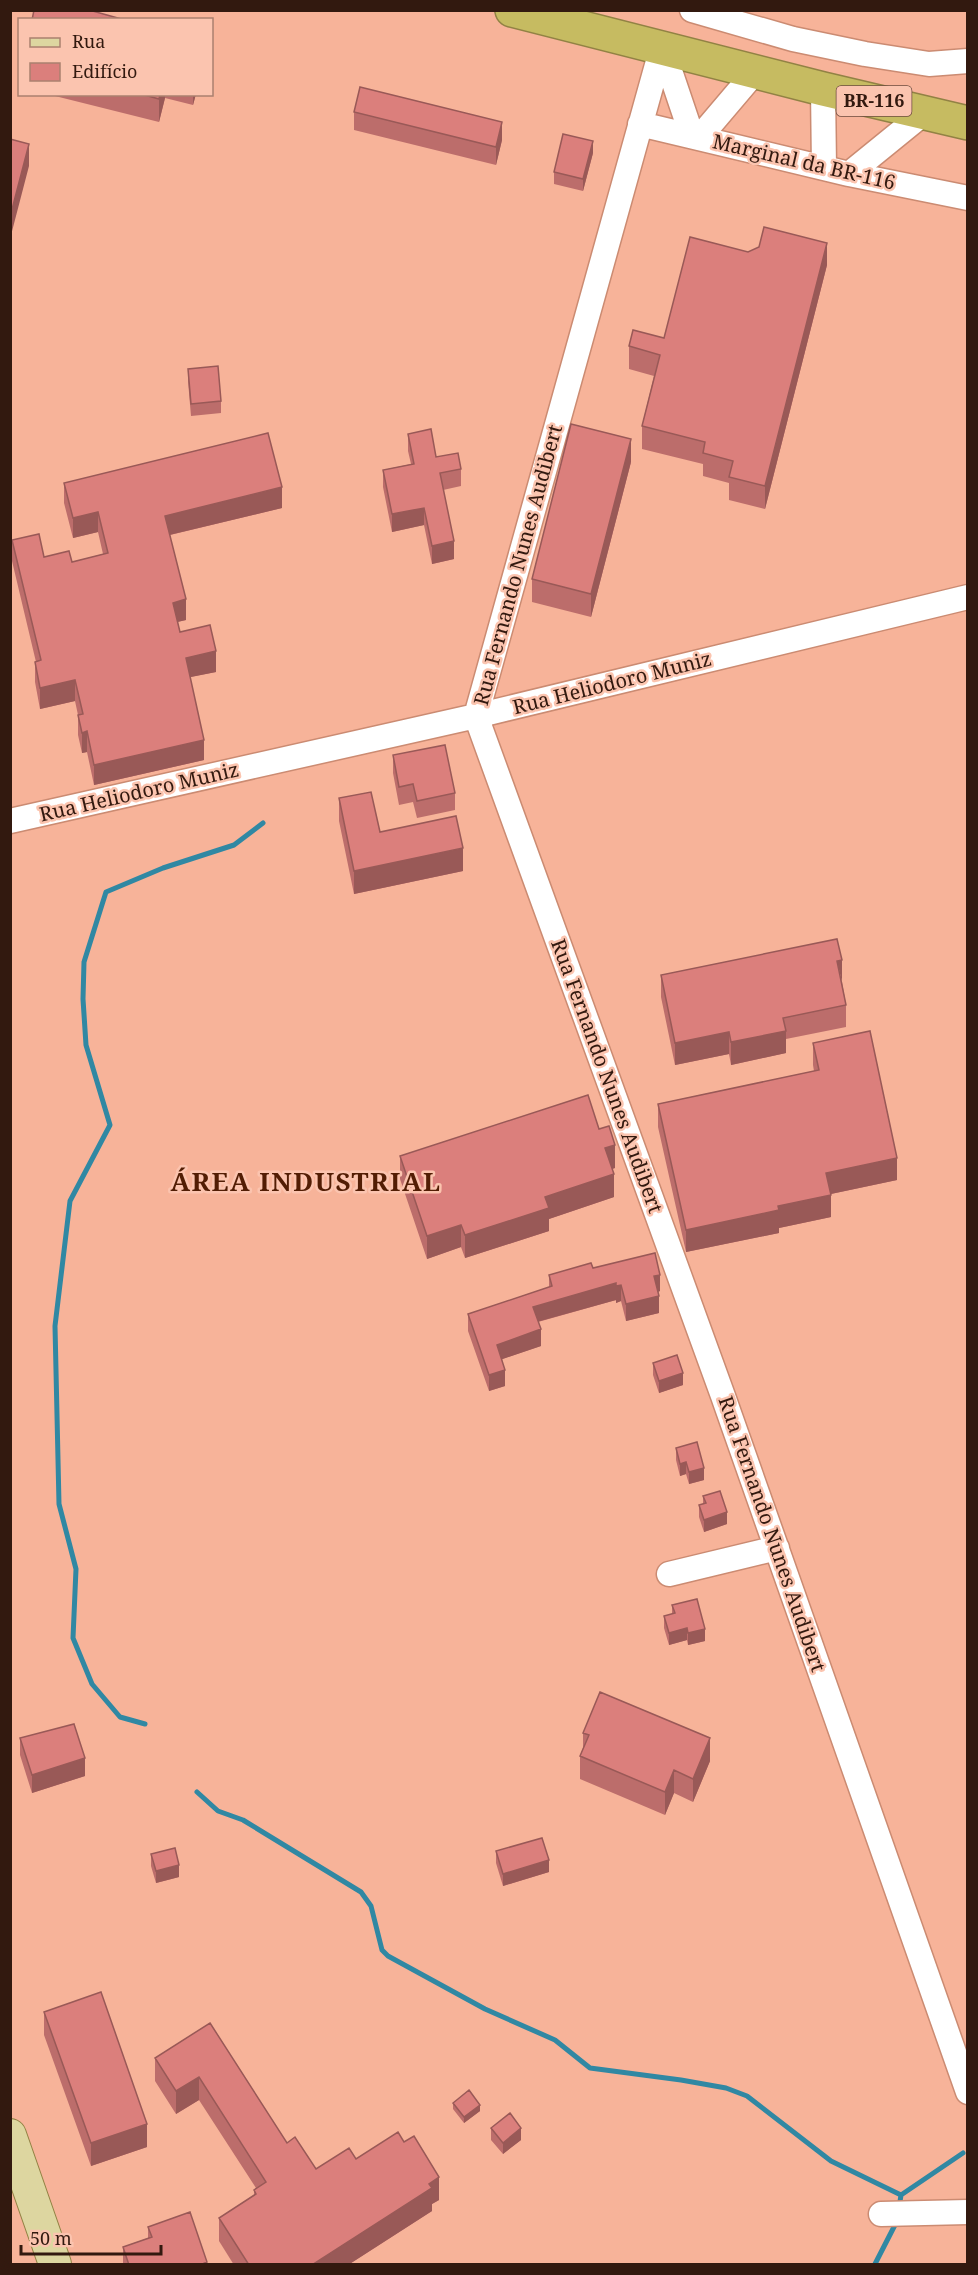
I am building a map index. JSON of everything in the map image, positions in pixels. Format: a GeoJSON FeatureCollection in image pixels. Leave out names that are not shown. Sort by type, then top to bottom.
{"type":"FeatureCollection","features":[{"type":"Feature","properties":{"kind":"highway","name":"BR-116"},"geometry":{"type":"LineString","coordinates":[[512,10],[823,89],[968,123]]}},
{"type":"Feature","properties":{"kind":"main road"},"geometry":{"type":"LineString","coordinates":[[10,2135],[55,2265]]}},
{"type":"Feature","properties":{"kind":"street"},"geometry":{"type":"LineString","coordinates":[[692,10],[793,39],[864,54],[929,64],[968,61]]}},
{"type":"Feature","properties":{"kind":"street","name":"Rua Fernando Nunes Audibert"},"geometry":{"type":"LineString","coordinates":[[662,47],[476,716],[777,1548],[968,2092]]}},
{"type":"Feature","properties":{"kind":"street"},"geometry":{"type":"LineString","coordinates":[[662,47],[695,137],[755,72]]}},
{"type":"Feature","properties":{"kind":"street"},"geometry":{"type":"LineString","coordinates":[[823,89],[824,168]]}},
{"type":"Feature","properties":{"kind":"street"},"geometry":{"type":"LineString","coordinates":[[849,174],[924,113]]}},
{"type":"Feature","properties":{"kind":"street","name":"Marginal da BR-116"},"geometry":{"type":"LineString","coordinates":[[640,124],[849,174],[968,198]]}},
{"type":"Feature","properties":{"kind":"street","name":"Rua Heliodoro Muniz"},"geometry":{"type":"LineString","coordinates":[[10,821],[476,716],[968,597]]}},
{"type":"Feature","properties":{"kind":"street"},"geometry":{"type":"LineString","coordinates":[[669,1574],[777,1548]]}},
{"type":"Feature","properties":{"kind":"street"},"geometry":{"type":"LineString","coordinates":[[881,2214],[968,2212]]}},
{"type":"Feature","properties":{"kind":"building"},"geometry":{"type":"Polygon","coordinates":[[[34,10],[89,10],[118,18],[32,18],[34,10]]]}},
{"type":"Feature","properties":{"kind":"building"},"geometry":{"type":"Polygon","coordinates":[[[360,87],[502,122],[496,147],[354,112],[360,87]]]}},
{"type":"Feature","properties":{"kind":"building"},"geometry":{"type":"Polygon","coordinates":[[[563,134],[593,141],[583,179],[554,172],[563,134]]]}},
{"type":"Feature","properties":{"kind":"building"},"geometry":{"type":"Polygon","coordinates":[[[10,139],[29,144],[10,217],[10,139]]]}},
{"type":"Feature","properties":{"kind":"building"},"geometry":{"type":"Polygon","coordinates":[[[764,227],[827,243],[765,486],[729,477],[733,461],[703,453],[705,442],[642,426],[660,355],[629,346],[633,330],[664,338],[690,237],[748,252],[759,247],[764,227]]]}},
{"type":"Feature","properties":{"kind":"building"},"geometry":{"type":"Polygon","coordinates":[[[218,366],[221,401],[191,404],[188,369],[218,366]]]}},
{"type":"Feature","properties":{"kind":"building"},"geometry":{"type":"Polygon","coordinates":[[[571,424],[631,439],[591,594],[532,579],[571,424]]]}},
{"type":"Feature","properties":{"kind":"building"},"geometry":{"type":"Polygon","coordinates":[[[431,429],[436,457],[458,453],[461,469],[440,473],[454,541],[432,546],[424,508],[392,514],[383,470],[414,464],[408,434],[431,429]]]}},
{"type":"Feature","properties":{"kind":"building"},"geometry":{"type":"Polygon","coordinates":[[[268,433],[282,487],[165,516],[186,599],[173,603],[180,632],[210,625],[216,651],[186,658],[204,740],[94,765],[87,731],[82,733],[78,715],[83,714],[75,680],[40,688],[35,662],[41,660],[12,540],[39,534],[44,557],[69,551],[72,562],[108,553],[98,512],[73,518],[64,483],[268,433]]]}},
{"type":"Feature","properties":{"kind":"building"},"geometry":{"type":"Polygon","coordinates":[[[445,745],[455,793],[417,801],[413,784],[399,787],[393,755],[445,745]]]}},
{"type":"Feature","properties":{"kind":"building"},"geometry":{"type":"Polygon","coordinates":[[[371,792],[380,832],[456,816],[463,848],[354,871],[339,798],[371,792]]]}},
{"type":"Feature","properties":{"kind":"building"},"geometry":{"type":"Polygon","coordinates":[[[837,939],[842,960],[837,961],[846,1005],[783,1018],[786,1031],[731,1042],[729,1032],[675,1043],[661,975],[837,939]]]}},
{"type":"Feature","properties":{"kind":"building"},"geometry":{"type":"Polygon","coordinates":[[[870,1031],[897,1158],[826,1173],[831,1195],[778,1206],[779,1210],[686,1230],[658,1104],[819,1070],[813,1043],[870,1031]]]}},
{"type":"Feature","properties":{"kind":"building"},"geometry":{"type":"Polygon","coordinates":[[[588,1095],[599,1129],[609,1126],[615,1145],[605,1148],[614,1174],[545,1197],[549,1208],[465,1235],[461,1225],[427,1236],[400,1156],[588,1095]]]}},
{"type":"Feature","properties":{"kind":"building"},"geometry":{"type":"Polygon","coordinates":[[[655,1253],[660,1275],[654,1276],[659,1296],[626,1304],[621,1285],[616,1286],[616,1283],[533,1307],[541,1329],[497,1345],[505,1370],[489,1375],[468,1314],[552,1286],[549,1275],[591,1263],[593,1268],[655,1253]]]}},
{"type":"Feature","properties":{"kind":"building"},"geometry":{"type":"Polygon","coordinates":[[[677,1355],[683,1373],[659,1381],[653,1363],[677,1355]]]}},
{"type":"Feature","properties":{"kind":"building"},"geometry":{"type":"Polygon","coordinates":[[[697,1442],[704,1468],[689,1472],[686,1462],[680,1464],[676,1448],[697,1442]]]}},
{"type":"Feature","properties":{"kind":"building"},"geometry":{"type":"Polygon","coordinates":[[[720,1491],[727,1512],[704,1520],[699,1505],[706,1503],[703,1496],[720,1491]]]}},
{"type":"Feature","properties":{"kind":"building"},"geometry":{"type":"Polygon","coordinates":[[[697,1599],[705,1629],[688,1633],[687,1628],[669,1633],[664,1616],[675,1613],[672,1605],[697,1599]]]}},
{"type":"Feature","properties":{"kind":"building"},"geometry":{"type":"Polygon","coordinates":[[[600,1692],[710,1738],[693,1779],[674,1770],[665,1792],[580,1756],[589,1735],[583,1733],[600,1692]]]}},
{"type":"Feature","properties":{"kind":"building"},"geometry":{"type":"Polygon","coordinates":[[[74,1724],[85,1758],[32,1775],[20,1738],[74,1724]]]}},
{"type":"Feature","properties":{"kind":"building"},"geometry":{"type":"Polygon","coordinates":[[[542,1838],[549,1860],[503,1874],[496,1851],[542,1838]]]}},
{"type":"Feature","properties":{"kind":"building"},"geometry":{"type":"Polygon","coordinates":[[[175,1848],[179,1865],[156,1871],[151,1854],[175,1848]]]}},
{"type":"Feature","properties":{"kind":"building"},"geometry":{"type":"Polygon","coordinates":[[[101,1992],[147,2124],[91,2143],[44,2012],[101,1992]]]}},
{"type":"Feature","properties":{"kind":"building"},"geometry":{"type":"Polygon","coordinates":[[[210,2023],[287,2143],[295,2137],[316,2169],[349,2148],[356,2159],[398,2132],[404,2142],[414,2136],[439,2177],[429,2184],[432,2188],[312,2265],[249,2265],[219,2218],[256,2194],[254,2190],[266,2182],[199,2077],[176,2091],[155,2058],[210,2023]]]}},
{"type":"Feature","properties":{"kind":"building"},"geometry":{"type":"Polygon","coordinates":[[[469,2090],[480,2105],[464,2117],[453,2103],[469,2090]]]}},
{"type":"Feature","properties":{"kind":"building"},"geometry":{"type":"Polygon","coordinates":[[[510,2113],[521,2128],[503,2143],[491,2128],[510,2113]]]}},
{"type":"Feature","properties":{"kind":"building"},"geometry":{"type":"Polygon","coordinates":[[[190,2212],[207,2262],[200,2265],[129,2265],[123,2247],[152,2237],[148,2227],[190,2212]]]}},
{"type":"Feature","properties":{"kind":"waterway"},"geometry":{"type":"LineString","coordinates":[[145,1724],[120,1717],[92,1684],[73,1638],[76,1569],[59,1504],[55,1326],[70,1201],[110,1125],[86,1045],[83,999],[84,962],[106,892],[163,868],[234,845],[263,823]]}},
{"type":"Feature","properties":{"kind":"waterway"},"geometry":{"type":"LineString","coordinates":[[197,1792],[218,1811],[243,1820],[361,1892],[371,1906],[382,1950],[388,1956],[485,2009],[555,2040],[590,2068],[726,2088],[747,2096],[831,2161],[901,2195]]}},
{"type":"Feature","properties":{"kind":"waterway"},"geometry":{"type":"LineString","coordinates":[[899,2208],[901,2195],[963,2153]]}},
{"type":"Feature","properties":{"kind":"waterway"},"geometry":{"type":"LineString","coordinates":[[875,2264],[897,2221]]}},
{"type":"Feature","properties":{"kind":"district","name":"ÁREA INDUSTRIAL"},"geometry":{"type":"Point","coordinates":[306,1182]}}]}
